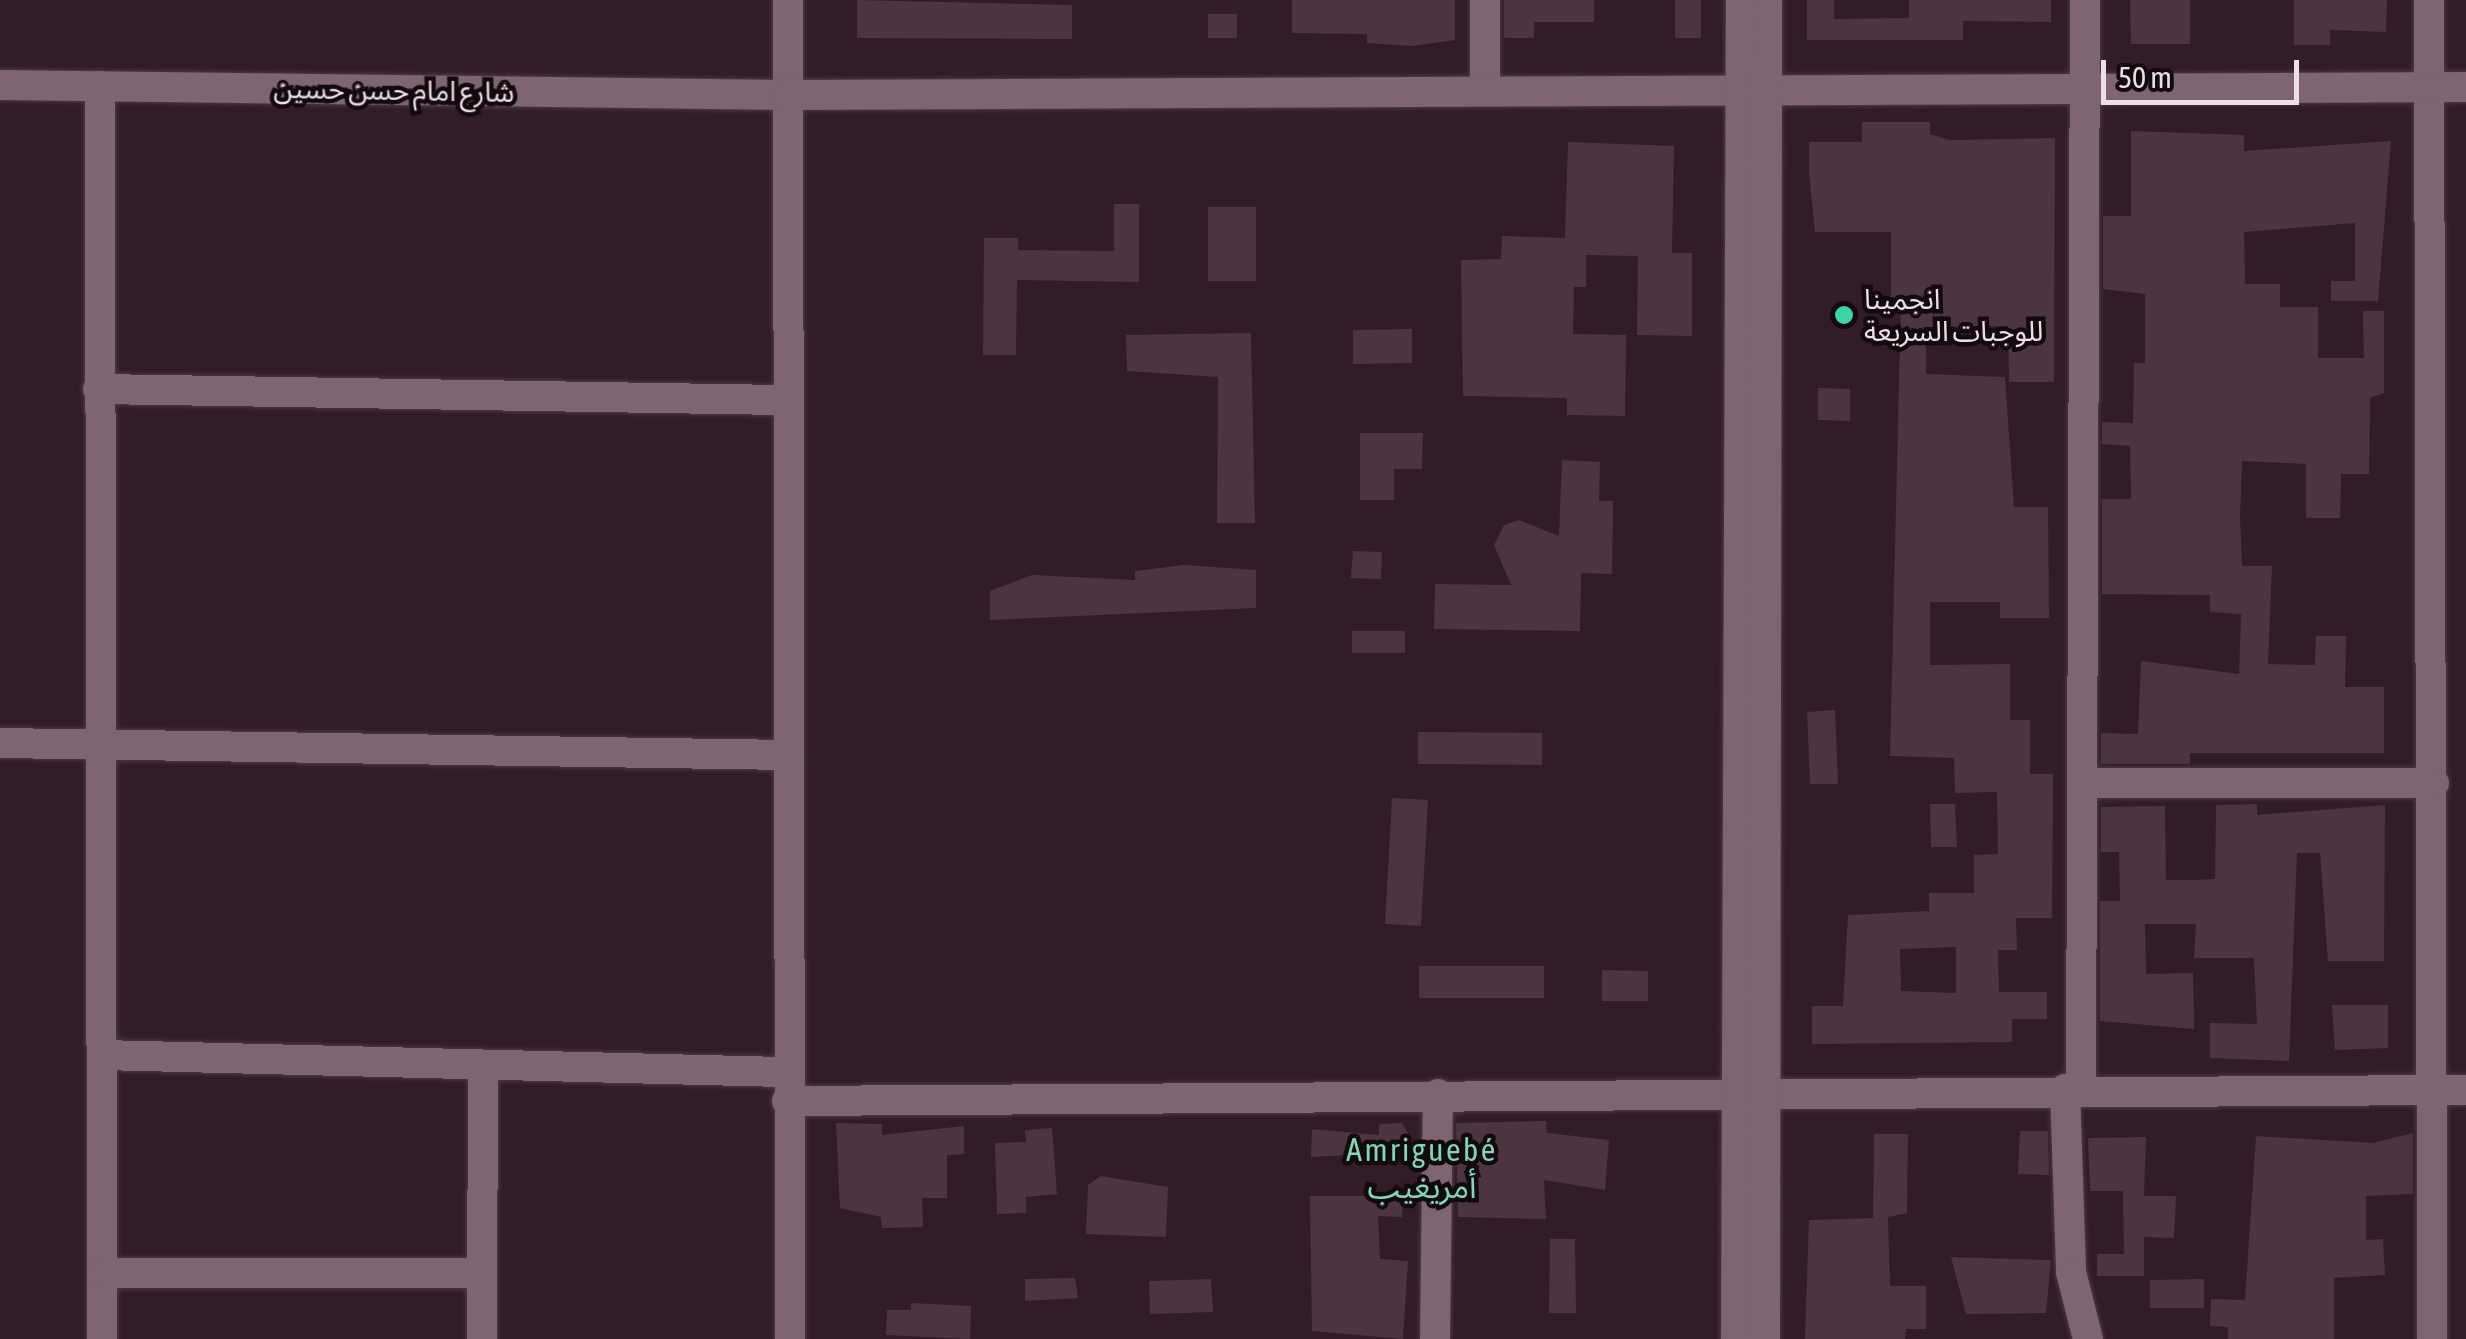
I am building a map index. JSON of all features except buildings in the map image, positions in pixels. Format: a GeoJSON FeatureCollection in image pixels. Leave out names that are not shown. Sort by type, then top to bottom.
{"type":"FeatureCollection","features":[{"type":"Feature","properties":{"kind":"street"},"geometry":{"type":"LineString","coordinates":[[788,0],[784,400],[790,1339]]}},
{"type":"Feature","properties":{"kind":"street"},"geometry":{"type":"LineString","coordinates":[[1485,0],[1485,87]]}},
{"type":"Feature","properties":{"kind":"street"},"geometry":{"type":"LineString","coordinates":[[1741,0],[1754,87]]}},
{"type":"Feature","properties":{"kind":"street"},"geometry":{"type":"LineString","coordinates":[[1765,1339],[1752,1091],[1754,87],[1767,0]]}},
{"type":"Feature","properties":{"kind":"street"},"geometry":{"type":"LineString","coordinates":[[2085,0],[2082,782],[2070,1254],[2088,1339]]}},
{"type":"Feature","properties":{"kind":"street"},"geometry":{"type":"LineString","coordinates":[[2429,0],[2435,1090],[2432,1339]]}},
{"type":"Feature","properties":{"kind":"street","name":"شارع امام حسن حسين"},"geometry":{"type":"LineString","coordinates":[[0,85],[788,96],[1485,87],[2466,87]]}},
{"type":"Feature","properties":{"kind":"street"},"geometry":{"type":"LineString","coordinates":[[100,86],[102,1339]]}},
{"type":"Feature","properties":{"kind":"street"},"geometry":{"type":"LineString","coordinates":[[98,388],[784,400]]}},
{"type":"Feature","properties":{"kind":"street"},"geometry":{"type":"LineString","coordinates":[[0,743],[100,740],[787,755]]}},
{"type":"Feature","properties":{"kind":"street"},"geometry":{"type":"LineString","coordinates":[[2082,782],[2434,783]]}},
{"type":"Feature","properties":{"kind":"street"},"geometry":{"type":"LineString","coordinates":[[102,1055],[483,1066],[786,1086],[1438,1094],[2466,1090]]}},
{"type":"Feature","properties":{"kind":"street"},"geometry":{"type":"LineString","coordinates":[[482,1339],[483,1066]]}},
{"type":"Feature","properties":{"kind":"street"},"geometry":{"type":"LineString","coordinates":[[1736,1339],[1752,1091]]}},
{"type":"Feature","properties":{"kind":"street"},"geometry":{"type":"LineString","coordinates":[[1435,1339],[1438,1094]]}},
{"type":"Feature","properties":{"kind":"street"},"geometry":{"type":"LineString","coordinates":[[102,1272],[482,1274]]}},
{"type":"Feature","properties":{"kind":"place","name":"انجمينا للوجبات السريعة"},"geometry":{"type":"Point","coordinates":[1844,315]}},
{"type":"Feature","properties":{"kind":"district","name":"Amriguebé أمريغيب"},"geometry":{"type":"Point","coordinates":[1422,1170]}}]}
